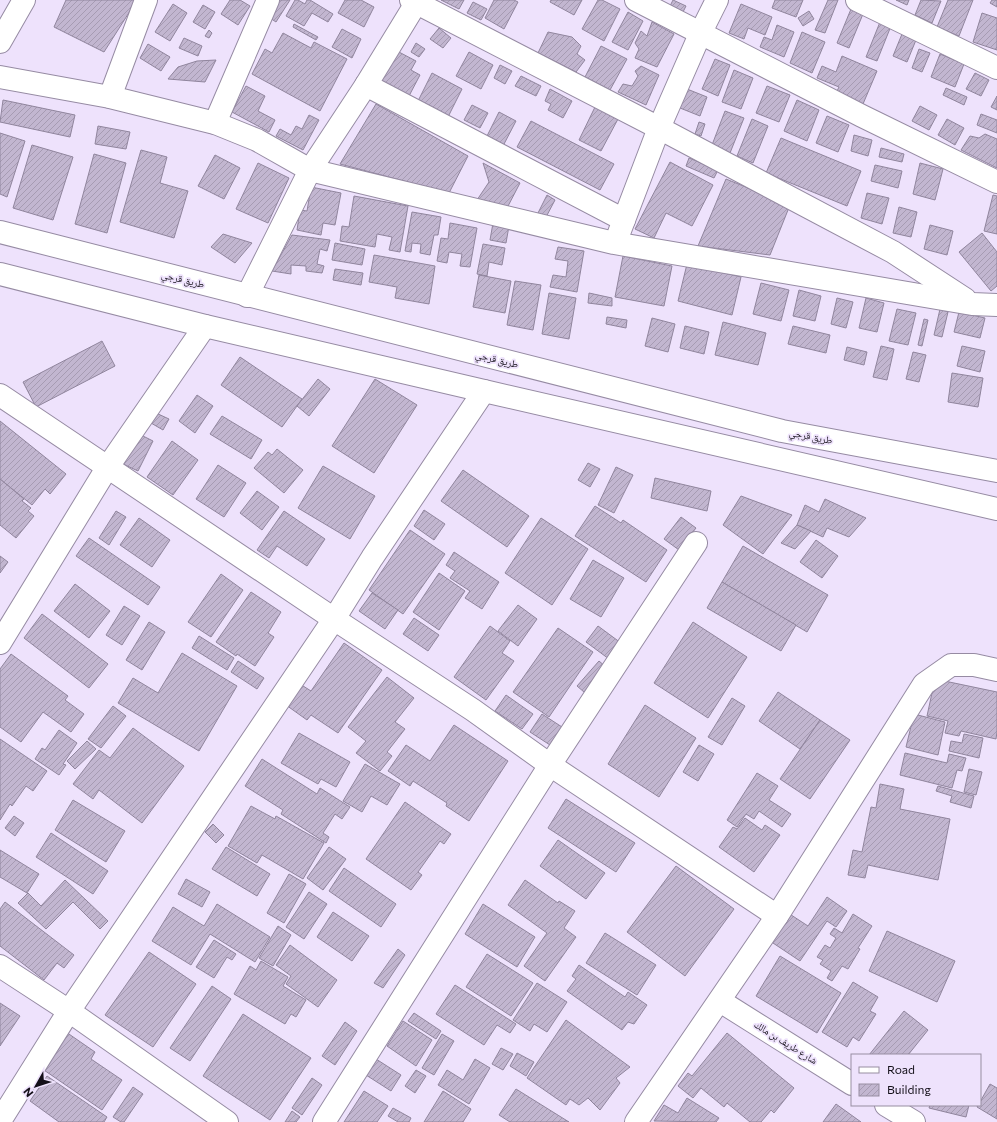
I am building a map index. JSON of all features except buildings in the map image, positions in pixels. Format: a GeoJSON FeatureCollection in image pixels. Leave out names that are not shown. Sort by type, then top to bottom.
{"type":"FeatureCollection","features":[{"type":"Feature","properties":{"kind":"main road"},"geometry":{"type":"LineString","coordinates":[[0,42],[24,0]]}},
{"type":"Feature","properties":{"kind":"main road"},"geometry":{"type":"LineString","coordinates":[[110,97],[146,0]]}},
{"type":"Feature","properties":{"kind":"main road"},"geometry":{"type":"LineString","coordinates":[[214,123],[268,0]]}},
{"type":"Feature","properties":{"kind":"main road"},"geometry":{"type":"LineString","coordinates":[[636,0],[701,32],[862,116],[997,182]]}},
{"type":"Feature","properties":{"kind":"main road"},"geometry":{"type":"LineString","coordinates":[[614,243],[659,128],[701,32],[717,0]]}},
{"type":"Feature","properties":{"kind":"main road"},"geometry":{"type":"LineString","coordinates":[[857,0],[997,68]]}},
{"type":"Feature","properties":{"kind":"main road"},"geometry":{"type":"LineString","coordinates":[[247,296],[310,170],[366,85],[416,1],[893,252],[972,304]]}},
{"type":"Feature","properties":{"kind":"main road"},"geometry":{"type":"LineString","coordinates":[[0,77],[110,97],[214,123],[257,140],[294,159],[310,170],[614,243],[972,304],[997,305]]}},
{"type":"Feature","properties":{"kind":"main road"},"geometry":{"type":"LineString","coordinates":[[366,85],[624,220]]}},
{"type":"Feature","properties":{"kind":"main road","name":"طريق قرجي"},"geometry":{"type":"LineString","coordinates":[[0,232],[782,431],[997,471]]}},
{"type":"Feature","properties":{"kind":"main road"},"geometry":{"type":"LineString","coordinates":[[0,274],[205,326],[997,509]]}},
{"type":"Feature","properties":{"kind":"main road"},"geometry":{"type":"LineString","coordinates":[[0,644],[107,468],[205,326]]}},
{"type":"Feature","properties":{"kind":"main road"},"geometry":{"type":"LineString","coordinates":[[0,1121],[69,1011],[334,619],[372,558],[484,391]]}},
{"type":"Feature","properties":{"kind":"main road"},"geometry":{"type":"LineString","coordinates":[[0,395],[107,468],[473,710],[550,765],[777,916]]}},
{"type":"Feature","properties":{"kind":"main road"},"geometry":{"type":"LineString","coordinates":[[324,1122],[550,765],[696,543]]}},
{"type":"Feature","properties":{"kind":"main road"},"geometry":{"type":"LineString","coordinates":[[636,1122],[777,916],[924,684],[951,665],[974,665],[997,670]]}},
{"type":"Feature","properties":{"kind":"main road"},"geometry":{"type":"LineString","coordinates":[[0,966],[69,1011],[227,1122]]}},
{"type":"Feature","properties":{"kind":"main road","name":"شارع طريف بن مالك"},"geometry":{"type":"LineString","coordinates":[[720,1001],[851,1083]]}},
{"type":"Feature","properties":{"kind":"main road"},"geometry":{"type":"LineString","coordinates":[[888,1106],[914,1122]]}}]}
